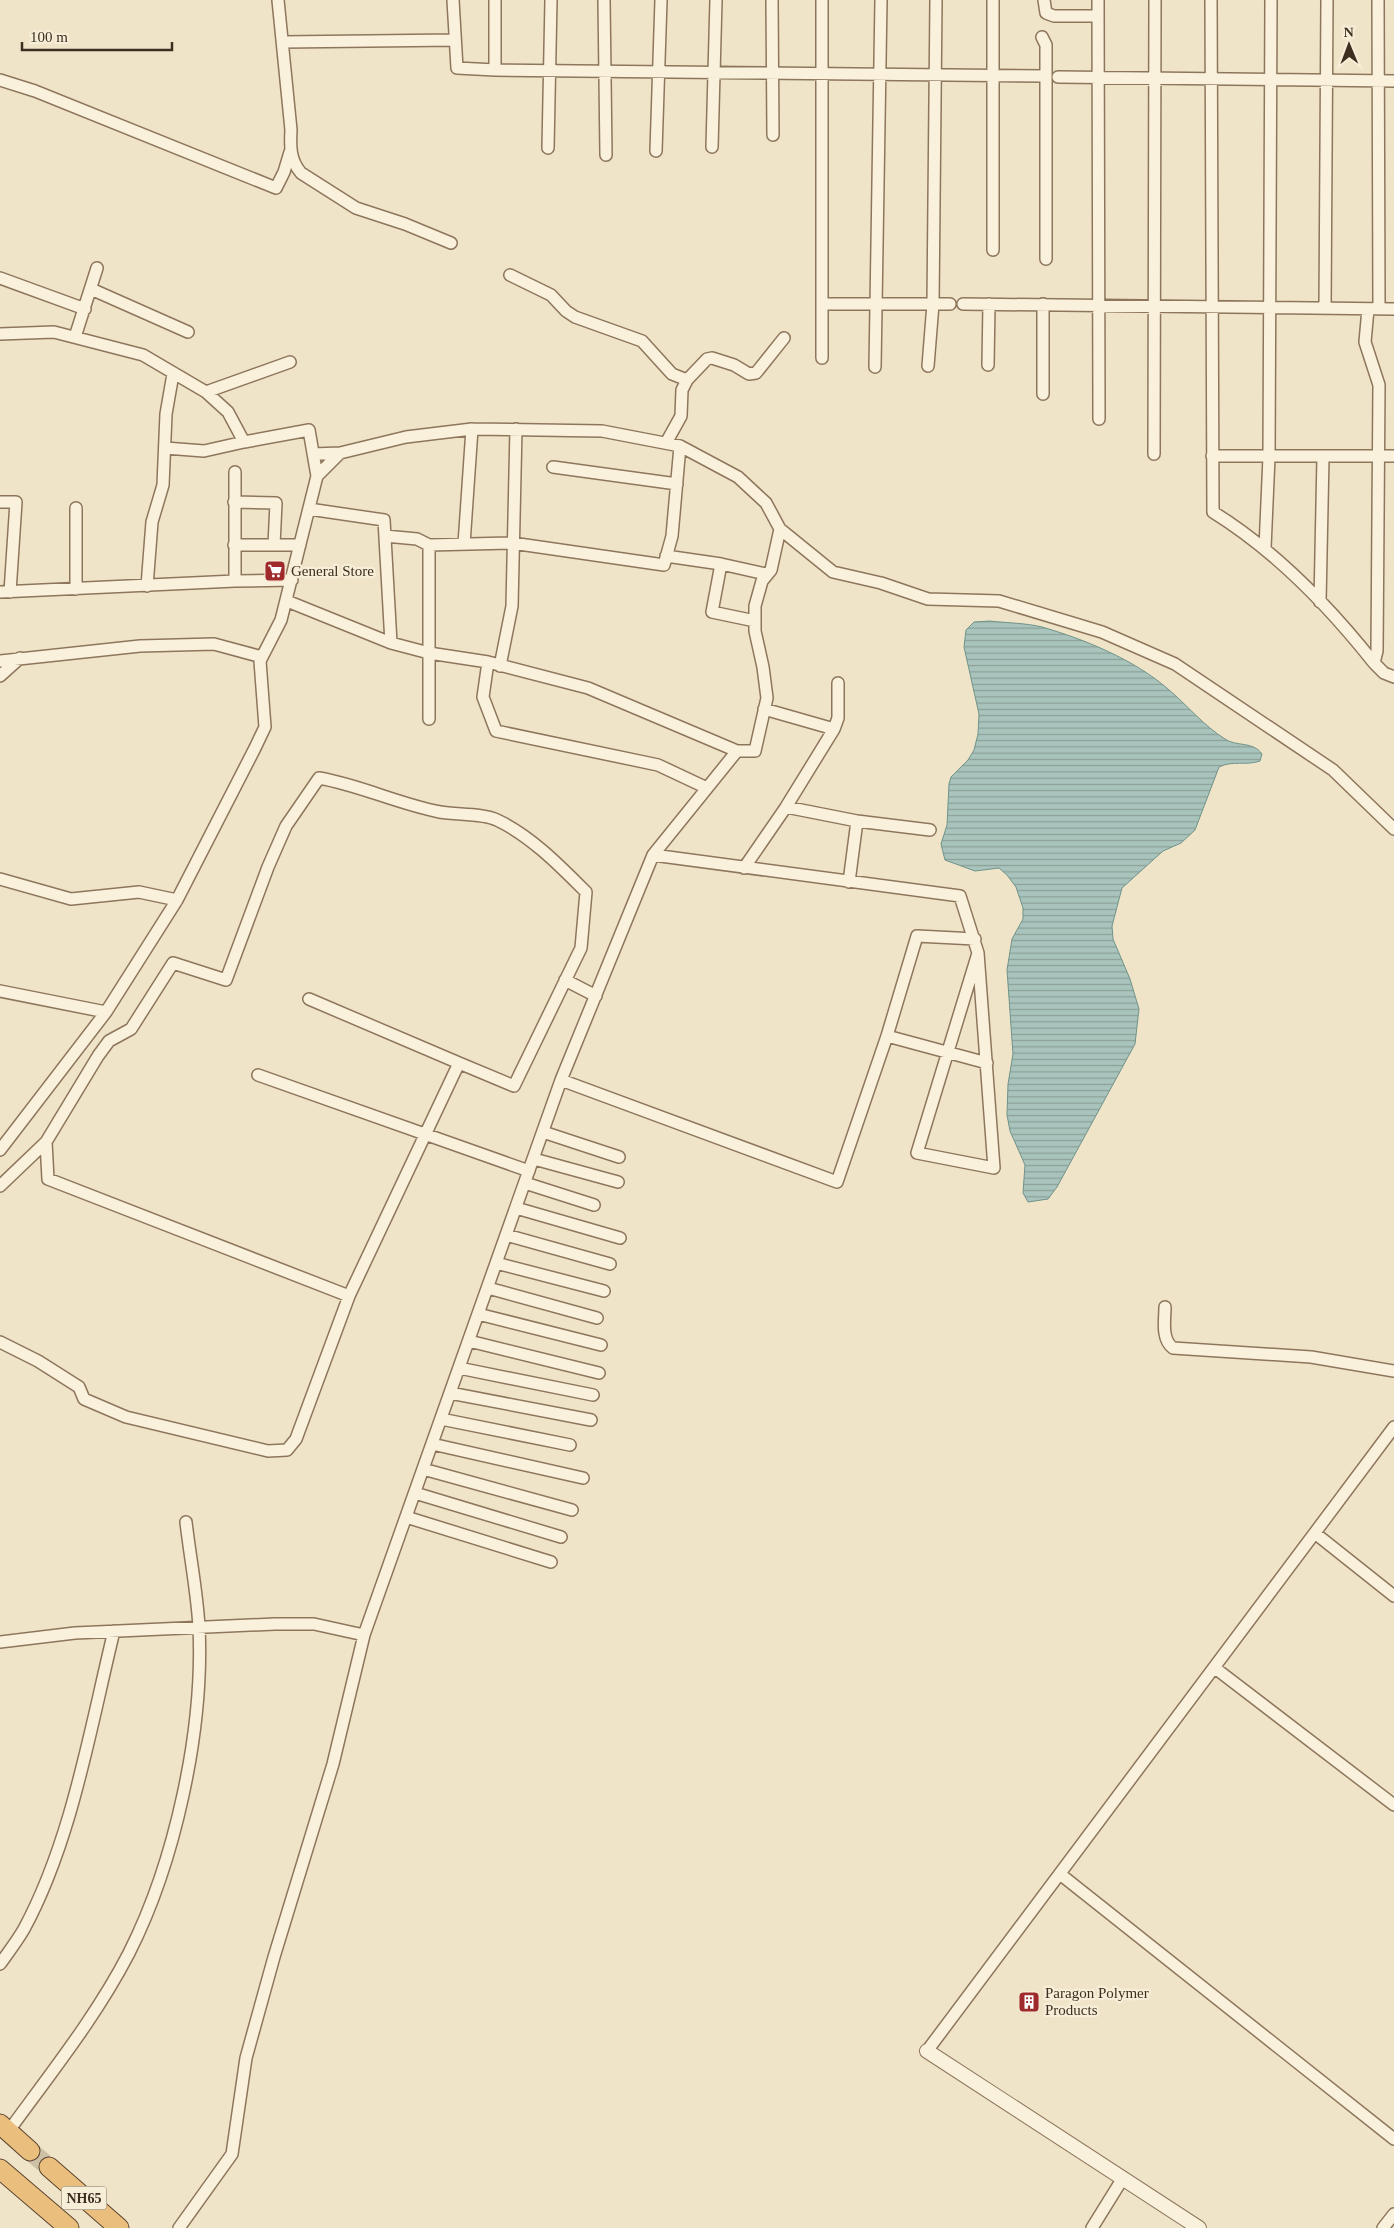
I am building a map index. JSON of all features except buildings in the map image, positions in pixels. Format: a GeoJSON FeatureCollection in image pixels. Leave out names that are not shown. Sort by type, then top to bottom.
{"type":"FeatureCollection","features":[{"type":"Feature","properties":{"kind":"highway"},"geometry":{"type":"LineString","coordinates":[[4,2128],[30,2150]]}},
{"type":"Feature","properties":{"kind":"highway","name":"NH65"},"geometry":{"type":"LineString","coordinates":[[49,2168],[119,2228]]}},
{"type":"Feature","properties":{"kind":"highway","name":"NH65"},"geometry":{"type":"LineString","coordinates":[[0,2169],[69,2228]]}},
{"type":"Feature","properties":{"kind":"street"},"geometry":{"type":"LineString","coordinates":[[0,80],[44,94],[276,188],[284,172],[290,151],[291,130],[278,0]]}},
{"type":"Feature","properties":{"kind":"street"},"geometry":{"type":"LineString","coordinates":[[453,0],[457,68],[549,71],[1045,76]]}},
{"type":"Feature","properties":{"kind":"street"},"geometry":{"type":"LineString","coordinates":[[495,0],[495,70]]}},
{"type":"Feature","properties":{"kind":"street"},"geometry":{"type":"LineString","coordinates":[[548,148],[550,0]]}},
{"type":"Feature","properties":{"kind":"street"},"geometry":{"type":"LineString","coordinates":[[604,0],[606,155]]}},
{"type":"Feature","properties":{"kind":"street"},"geometry":{"type":"LineString","coordinates":[[656,151],[661,0]]}},
{"type":"Feature","properties":{"kind":"street"},"geometry":{"type":"LineString","coordinates":[[712,147],[716,0]]}},
{"type":"Feature","properties":{"kind":"street"},"geometry":{"type":"LineString","coordinates":[[772,0],[773,135]]}},
{"type":"Feature","properties":{"kind":"street"},"geometry":{"type":"LineString","coordinates":[[822,0],[822,358]]}},
{"type":"Feature","properties":{"kind":"street"},"geometry":{"type":"LineString","coordinates":[[875,367],[881,0]]}},
{"type":"Feature","properties":{"kind":"street"},"geometry":{"type":"LineString","coordinates":[[928,366],[933,304],[936,0]]}},
{"type":"Feature","properties":{"kind":"street"},"geometry":{"type":"LineString","coordinates":[[993,0],[995,76],[993,250]]}},
{"type":"Feature","properties":{"kind":"street"},"geometry":{"type":"LineString","coordinates":[[1044,0],[1046,13],[1054,16],[1098,16]]}},
{"type":"Feature","properties":{"kind":"street"},"geometry":{"type":"LineString","coordinates":[[1098,0],[1097,304],[1099,419]]}},
{"type":"Feature","properties":{"kind":"street"},"geometry":{"type":"LineString","coordinates":[[1154,454],[1155,0]]}},
{"type":"Feature","properties":{"kind":"street"},"geometry":{"type":"LineString","coordinates":[[1211,0],[1212,512],[1265,548],[1320,602],[1374,663],[1384,673],[1394,677]]}},
{"type":"Feature","properties":{"kind":"street"},"geometry":{"type":"LineString","coordinates":[[1265,548],[1269,457],[1268,306],[1271,0]]}},
{"type":"Feature","properties":{"kind":"street"},"geometry":{"type":"LineString","coordinates":[[1325,308],[1326,0]]}},
{"type":"Feature","properties":{"kind":"street"},"geometry":{"type":"LineString","coordinates":[[1374,663],[1377,651],[1379,385],[1365,342],[1373,309],[1380,81],[1378,0]]}},
{"type":"Feature","properties":{"kind":"street"},"geometry":{"type":"LineString","coordinates":[[1042,37],[1046,45],[1046,259]]}},
{"type":"Feature","properties":{"kind":"street"},"geometry":{"type":"LineString","coordinates":[[283,42],[455,40]]}},
{"type":"Feature","properties":{"kind":"street"},"geometry":{"type":"LineString","coordinates":[[1058,77],[1394,81]]}},
{"type":"Feature","properties":{"kind":"street"},"geometry":{"type":"LineString","coordinates":[[290,151],[294,165],[301,173],[356,208],[405,224],[451,243]]}},
{"type":"Feature","properties":{"kind":"street"},"geometry":{"type":"LineString","coordinates":[[75,337],[97,268]]}},
{"type":"Feature","properties":{"kind":"street"},"geometry":{"type":"LineString","coordinates":[[510,275],[551,295],[566,311],[576,317],[642,341],[676,377],[687,380]]}},
{"type":"Feature","properties":{"kind":"street"},"geometry":{"type":"LineString","coordinates":[[0,278],[84,309]]}},
{"type":"Feature","properties":{"kind":"street"},"geometry":{"type":"LineString","coordinates":[[91,289],[188,332]]}},
{"type":"Feature","properties":{"kind":"street"},"geometry":{"type":"LineString","coordinates":[[822,304],[950,304]]}},
{"type":"Feature","properties":{"kind":"street"},"geometry":{"type":"LineString","coordinates":[[963,304],[1097,304],[1394,309]]}},
{"type":"Feature","properties":{"kind":"street"},"geometry":{"type":"LineString","coordinates":[[988,365],[989,304]]}},
{"type":"Feature","properties":{"kind":"street"},"geometry":{"type":"LineString","coordinates":[[1043,304],[1044,394]]}},
{"type":"Feature","properties":{"kind":"street"},"geometry":{"type":"LineString","coordinates":[[0,334],[54,332],[144,355],[206,392],[228,412],[244,442]]}},
{"type":"Feature","properties":{"kind":"street"},"geometry":{"type":"LineString","coordinates":[[666,443],[680,416],[682,390],[687,380],[707,359],[712,358],[734,365],[749,374],[756,372],[784,338]]}},
{"type":"Feature","properties":{"kind":"street"},"geometry":{"type":"LineString","coordinates":[[206,392],[290,362]]}},
{"type":"Feature","properties":{"kind":"street"},"geometry":{"type":"LineString","coordinates":[[147,586],[152,522],[163,485],[166,414],[173,374]]}},
{"type":"Feature","properties":{"kind":"street"},"geometry":{"type":"LineString","coordinates":[[313,454],[340,453],[406,437],[472,429],[602,432],[680,446],[738,477],[766,503],[780,529],[833,572],[881,583],[928,599],[999,601],[1102,632],[1175,664],[1333,770],[1394,829]]}},
{"type":"Feature","properties":{"kind":"street"},"geometry":{"type":"LineString","coordinates":[[464,544],[472,429]]}},
{"type":"Feature","properties":{"kind":"street"},"geometry":{"type":"LineString","coordinates":[[500,666],[512,606],[516,429]]}},
{"type":"Feature","properties":{"kind":"street"},"geometry":{"type":"LineString","coordinates":[[0,1150],[106,1012],[177,900],[265,727],[260,661],[281,620],[287,601],[317,476],[309,430],[204,451],[165,448]]}},
{"type":"Feature","properties":{"kind":"street"},"geometry":{"type":"LineString","coordinates":[[385,536],[417,539],[429,545],[512,543],[664,566],[672,536],[680,446]]}},
{"type":"Feature","properties":{"kind":"street"},"geometry":{"type":"LineString","coordinates":[[317,476],[340,453]]}},
{"type":"Feature","properties":{"kind":"street"},"geometry":{"type":"LineString","coordinates":[[1212,456],[1394,456]]}},
{"type":"Feature","properties":{"kind":"street"},"geometry":{"type":"LineString","coordinates":[[1320,602],[1323,457]]}},
{"type":"Feature","properties":{"kind":"street"},"geometry":{"type":"LineString","coordinates":[[553,467],[677,484]]}},
{"type":"Feature","properties":{"kind":"street"},"geometry":{"type":"LineString","coordinates":[[235,472],[235,581]]}},
{"type":"Feature","properties":{"kind":"street"},"geometry":{"type":"LineString","coordinates":[[0,502],[16,502],[5,592],[292,580]]}},
{"type":"Feature","properties":{"kind":"street"},"geometry":{"type":"LineString","coordinates":[[234,502],[276,503],[274,545]]}},
{"type":"Feature","properties":{"kind":"street"},"geometry":{"type":"LineString","coordinates":[[76,508],[76,589]]}},
{"type":"Feature","properties":{"kind":"street"},"geometry":{"type":"LineString","coordinates":[[308,509],[384,520],[391,642]]}},
{"type":"Feature","properties":{"kind":"street"},"geometry":{"type":"LineString","coordinates":[[287,601],[391,642],[429,653],[488,662],[588,688],[737,751],[755,751],[766,698],[763,667],[755,631],[755,606],[766,574],[771,570],[780,529]]}},
{"type":"Feature","properties":{"kind":"street"},"geometry":{"type":"LineString","coordinates":[[234,545],[300,545]]}},
{"type":"Feature","properties":{"kind":"street"},"geometry":{"type":"LineString","coordinates":[[429,545],[429,719]]}},
{"type":"Feature","properties":{"kind":"street"},"geometry":{"type":"LineString","coordinates":[[666,556],[721,564],[766,574]]}},
{"type":"Feature","properties":{"kind":"street"},"geometry":{"type":"LineString","coordinates":[[721,564],[712,612],[755,621]]}},
{"type":"Feature","properties":{"kind":"street"},"geometry":{"type":"LineString","coordinates":[[0,661],[140,646],[214,644],[262,657]]}},
{"type":"Feature","properties":{"kind":"street"},"geometry":{"type":"LineString","coordinates":[[0,676],[20,658]]}},
{"type":"Feature","properties":{"kind":"street"},"geometry":{"type":"LineString","coordinates":[[488,662],[483,697],[496,731],[658,765],[707,788]]}},
{"type":"Feature","properties":{"kind":"street"},"geometry":{"type":"LineString","coordinates":[[744,868],[786,807],[834,729],[838,718],[838,683]]}},
{"type":"Feature","properties":{"kind":"street"},"geometry":{"type":"LineString","coordinates":[[764,709],[834,729]]}},
{"type":"Feature","properties":{"kind":"street"},"geometry":{"type":"LineString","coordinates":[[179,2228],[232,2154],[246,2058],[274,1957],[333,1764],[364,1635],[561,1080],[653,855],[737,751]]}},
{"type":"Feature","properties":{"kind":"street"},"geometry":{"type":"LineString","coordinates":[[0,1186],[46,1142],[98,1056],[109,1041],[131,1029],[173,963],[226,980],[268,866],[286,826],[319,778],[347,783],[393,801],[431,810],[496,819],[530,841],[586,892],[581,948],[514,1086],[309,999]]}},
{"type":"Feature","properties":{"kind":"street"},"geometry":{"type":"LineString","coordinates":[[786,807],[857,821],[930,830]]}},
{"type":"Feature","properties":{"kind":"street"},"geometry":{"type":"LineString","coordinates":[[849,882],[857,821]]}},
{"type":"Feature","properties":{"kind":"street"},"geometry":{"type":"LineString","coordinates":[[653,855],[960,896],[978,953],[994,1168],[917,1153],[978,953]]}},
{"type":"Feature","properties":{"kind":"street"},"geometry":{"type":"LineString","coordinates":[[0,879],[71,899],[139,892],[177,900]]}},
{"type":"Feature","properties":{"kind":"street"},"geometry":{"type":"LineString","coordinates":[[561,1080],[837,1182],[887,1036],[917,936],[975,939]]}},
{"type":"Feature","properties":{"kind":"street"},"geometry":{"type":"LineString","coordinates":[[565,980],[596,996]]}},
{"type":"Feature","properties":{"kind":"street"},"geometry":{"type":"LineString","coordinates":[[0,991],[106,1012]]}},
{"type":"Feature","properties":{"kind":"street"},"geometry":{"type":"LineString","coordinates":[[887,1036],[987,1063]]}},
{"type":"Feature","properties":{"kind":"street"},"geometry":{"type":"LineString","coordinates":[[0,1342],[38,1361],[79,1387],[84,1399],[126,1417],[268,1452],[287,1450],[296,1439],[349,1296],[459,1063]]}},
{"type":"Feature","properties":{"kind":"street"},"geometry":{"type":"LineString","coordinates":[[258,1075],[425,1132],[529,1171]]}},
{"type":"Feature","properties":{"kind":"street"},"geometry":{"type":"LineString","coordinates":[[543,1132],[619,1157]]}},
{"type":"Feature","properties":{"kind":"street"},"geometry":{"type":"LineString","coordinates":[[46,1142],[48,1179],[349,1296]]}},
{"type":"Feature","properties":{"kind":"street"},"geometry":{"type":"LineString","coordinates":[[534,1159],[618,1182]]}},
{"type":"Feature","properties":{"kind":"street"},"geometry":{"type":"LineString","coordinates":[[525,1183],[594,1205]]}},
{"type":"Feature","properties":{"kind":"street"},"geometry":{"type":"LineString","coordinates":[[516,1208],[620,1238]]}},
{"type":"Feature","properties":{"kind":"street"},"geometry":{"type":"LineString","coordinates":[[506,1235],[610,1264]]}},
{"type":"Feature","properties":{"kind":"street"},"geometry":{"type":"LineString","coordinates":[[496,1263],[604,1291]]}},
{"type":"Feature","properties":{"kind":"street"},"geometry":{"type":"LineString","coordinates":[[488,1288],[597,1318]]}},
{"type":"Feature","properties":{"kind":"street"},"geometry":{"type":"LineString","coordinates":[[1165,1307],[1165,1335],[1167,1344],[1173,1348],[1312,1357],[1394,1371]]}},
{"type":"Feature","properties":{"kind":"street"},"geometry":{"type":"LineString","coordinates":[[478,1314],[601,1345]]}},
{"type":"Feature","properties":{"kind":"street"},"geometry":{"type":"LineString","coordinates":[[468,1341],[598,1372]]}},
{"type":"Feature","properties":{"kind":"street"},"geometry":{"type":"LineString","coordinates":[[459,1368],[593,1395]]}},
{"type":"Feature","properties":{"kind":"street"},"geometry":{"type":"LineString","coordinates":[[450,1393],[591,1420]]}},
{"type":"Feature","properties":{"kind":"street"},"geometry":{"type":"LineString","coordinates":[[441,1419],[570,1444]]}},
{"type":"Feature","properties":{"kind":"street"},"geometry":{"type":"LineString","coordinates":[[1199,2228],[927,2051],[1394,1428]]}},
{"type":"Feature","properties":{"kind":"street"},"geometry":{"type":"LineString","coordinates":[[432,1444],[583,1478]]}},
{"type":"Feature","properties":{"kind":"street"},"geometry":{"type":"LineString","coordinates":[[423,1469],[572,1510]]}},
{"type":"Feature","properties":{"kind":"street"},"geometry":{"type":"LineString","coordinates":[[415,1493],[561,1537]]}},
{"type":"Feature","properties":{"kind":"street"},"geometry":{"type":"LineString","coordinates":[[406,1517],[551,1562]]}},
{"type":"Feature","properties":{"kind":"street"},"geometry":{"type":"LineString","coordinates":[[4,2128],[83,2030],[129,1953],[155,1891],[172,1835],[192,1744],[197,1696],[199,1627],[186,1522]]}},
{"type":"Feature","properties":{"kind":"street"},"geometry":{"type":"LineString","coordinates":[[1316,1534],[1394,1596]]}},
{"type":"Feature","properties":{"kind":"street"},"geometry":{"type":"LineString","coordinates":[[0,1642],[114,1631],[314,1624],[364,1635]]}},
{"type":"Feature","properties":{"kind":"street"},"geometry":{"type":"LineString","coordinates":[[0,1964],[24,1930],[53,1862],[76,1787],[114,1631]]}},
{"type":"Feature","properties":{"kind":"street"},"geometry":{"type":"LineString","coordinates":[[1215,1668],[1394,1805]]}},
{"type":"Feature","properties":{"kind":"street"},"geometry":{"type":"LineString","coordinates":[[1060,1874],[1394,2139]]}},
{"type":"Feature","properties":{"kind":"street"},"geometry":{"type":"LineString","coordinates":[[1092,2228],[1123,2178]]}},
{"type":"Feature","properties":{"kind":"street"},"geometry":{"type":"LineString","coordinates":[[1383,2228],[1394,2214]]}},
{"type":"Feature","properties":{"kind":"water"},"geometry":{"type":"Polygon","coordinates":[[[990,621],[1042,627],[1092,644],[1125,660],[1155,679],[1225,739],[1254,747],[1262,754],[1260,761],[1229,764],[1219,767],[1195,830],[1181,843],[1163,851],[1122,888],[1112,926],[1113,939],[1130,979],[1139,1009],[1135,1044],[1057,1187],[1048,1199],[1028,1202],[1023,1193],[1025,1165],[1010,1131],[1007,1115],[1008,1084],[1013,1054],[1007,970],[1012,939],[1023,919],[1023,908],[1016,887],[999,868],[975,871],[945,860],[941,844],[947,825],[951,777],[968,760],[974,750],[978,734],[979,714],[964,647],[966,630],[974,622],[990,621]]]}},
{"type":"Feature","properties":{"kind":"tunnel"},"geometry":{"type":"LineString","coordinates":[[30,2151],[49,2167]]}},
{"type":"Feature","properties":{"kind":"place","name":"General Store"},"geometry":{"type":"Point","coordinates":[275,571]}},
{"type":"Feature","properties":{"kind":"place","name":"Paragon Polymer Products"},"geometry":{"type":"Point","coordinates":[1029,2002]}}]}
